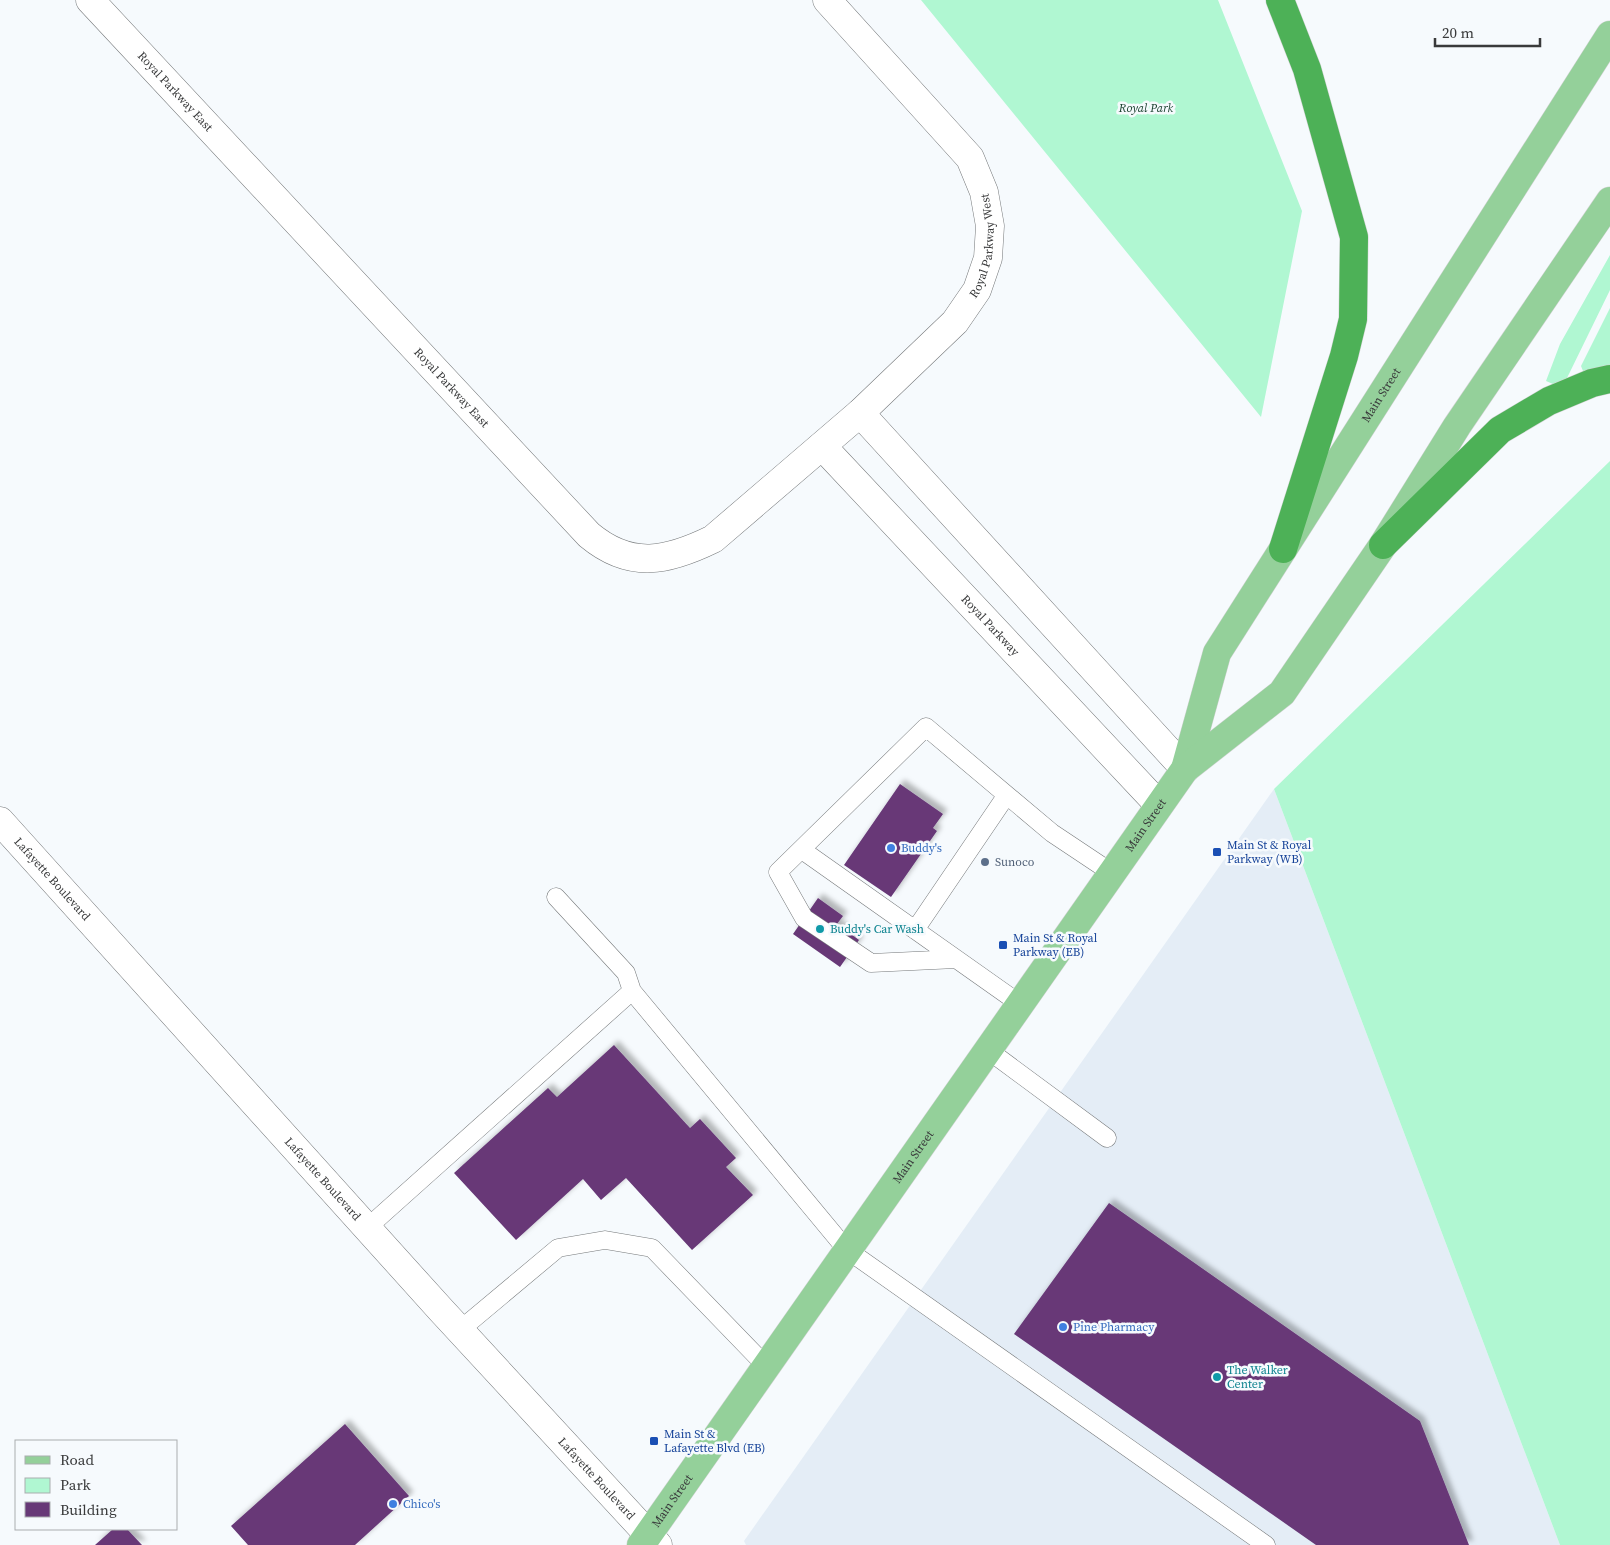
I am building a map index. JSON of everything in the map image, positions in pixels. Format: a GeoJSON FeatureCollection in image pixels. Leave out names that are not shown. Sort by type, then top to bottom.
{"type":"FeatureCollection","features":[{"type":"Feature","properties":{"kind":"highway"},"geometry":{"type":"LineString","coordinates":[[1280,0],[1307,69],[1354,237],[1353,319],[1344,356],[1283,549]]}},
{"type":"Feature","properties":{"kind":"highway"},"geometry":{"type":"LineString","coordinates":[[1383,545],[1500,430],[1549,401],[1592,383],[1610,380]]}},
{"type":"Feature","properties":{"kind":"main road","name":"Main Street"},"geometry":{"type":"LineString","coordinates":[[1185,769],[1217,653],[1610,35]]}},
{"type":"Feature","properties":{"kind":"main road","name":"Main Street"},"geometry":{"type":"LineString","coordinates":[[649,1542],[765,1365],[1185,769],[1282,692],[1383,545],[1457,426],[1610,201]]}},
{"type":"Feature","properties":{"kind":"street","name":"Royal Parkway East"},"geometry":{"type":"LineString","coordinates":[[90,0],[589,536],[604,547],[629,558],[657,559],[686,552],[714,539],[860,413]]}},
{"type":"Feature","properties":{"kind":"street","name":"Royal Parkway West"},"geometry":{"type":"LineString","coordinates":[[827,0],[970,158],[984,192],[990,226],[988,258],[977,290],[955,322],[860,413]]}},
{"type":"Feature","properties":{"kind":"street"},"geometry":{"type":"LineString","coordinates":[[860,413],[1185,769]]}},
{"type":"Feature","properties":{"kind":"street","name":"Royal Parkway"},"geometry":{"type":"LineString","coordinates":[[822,446],[1159,805]]}},
{"type":"Feature","properties":{"kind":"street","name":"Lafayette Boulevard"},"geometry":{"type":"LineString","coordinates":[[0,821],[649,1542]]}},
{"type":"Feature","properties":{"kind":"lane"},"geometry":{"type":"LineString","coordinates":[[956,959],[871,963],[851,952],[804,918],[778,872],[926,727],[1052,833],[1112,873]]}},
{"type":"Feature","properties":{"kind":"lane"},"geometry":{"type":"LineString","coordinates":[[915,930],[1006,796]]}},
{"type":"Feature","properties":{"kind":"lane"},"geometry":{"type":"LineString","coordinates":[[802,850],[1020,1004]]}},
{"type":"Feature","properties":{"kind":"lane"},"geometry":{"type":"LineString","coordinates":[[556,897],[626,974],[632,991],[846,1249],[1266,1545]]}},
{"type":"Feature","properties":{"kind":"lane"},"geometry":{"type":"LineString","coordinates":[[367,1228],[632,991]]}},
{"type":"Feature","properties":{"kind":"lane"},"geometry":{"type":"LineString","coordinates":[[988,1050],[1107,1138]]}},
{"type":"Feature","properties":{"kind":"lane"},"geometry":{"type":"LineString","coordinates":[[460,1330],[558,1248],[605,1240],[652,1248],[765,1365]]}},
{"type":"Feature","properties":{"kind":"shaded area"},"geometry":{"type":"Polygon","coordinates":[[[1274,789],[1560,1545],[746,1545],[744,1541],[1274,789]]]}},
{"type":"Feature","properties":{"kind":"green space","name":"Royal Park"},"geometry":{"type":"Polygon","coordinates":[[[921,0],[1218,0],[1302,211],[1261,417],[921,0]]]}},
{"type":"Feature","properties":{"kind":"green space"},"geometry":{"type":"Polygon","coordinates":[[[1610,255],[1610,290],[1567,378],[1553,384],[1546,381],[1560,344],[1610,255]]]}},
{"type":"Feature","properties":{"kind":"green space"},"geometry":{"type":"Polygon","coordinates":[[[1610,308],[1610,365],[1583,371],[1581,366],[1610,308]]]}},
{"type":"Feature","properties":{"kind":"green space"},"geometry":{"type":"Polygon","coordinates":[[[1610,461],[1610,1545],[1560,1545],[1274,789],[1610,461]]]}},
{"type":"Feature","properties":{"kind":"building","name":"Buddy's"},"geometry":{"type":"Polygon","coordinates":[[[900,784],[943,814],[933,828],[937,831],[891,897],[844,865],[900,784]]]}},
{"type":"Feature","properties":{"kind":"building","name":"Buddy's Car Wash"},"geometry":{"type":"Polygon","coordinates":[[[818,898],[843,916],[837,924],[859,940],[840,967],[793,934],[818,898]]]}},
{"type":"Feature","properties":{"kind":"building"},"geometry":{"type":"Polygon","coordinates":[[[614,1045],[690,1128],[700,1119],[736,1158],[726,1167],[753,1195],[692,1250],[626,1178],[601,1200],[583,1179],[516,1240],[454,1173],[548,1088],[557,1097],[614,1045]]]}},
{"type":"Feature","properties":{"kind":"building","name":"The Walker Center"},"geometry":{"type":"Polygon","coordinates":[[[1109,1203],[1420,1421],[1469,1545],[1316,1545],[1014,1334],[1109,1203]]]}},
{"type":"Feature","properties":{"kind":"building"},"geometry":{"type":"Polygon","coordinates":[[[345,1424],[409,1496],[355,1545],[248,1545],[231,1526],[345,1424]]]}},
{"type":"Feature","properties":{"kind":"building"},"geometry":{"type":"Polygon","coordinates":[[[112,1530],[128,1530],[142,1545],[95,1545],[112,1530]]]}},
{"type":"Feature","properties":{"kind":"place","name":"Buddy's"},"geometry":{"type":"Point","coordinates":[891,848]}},
{"type":"Feature","properties":{"kind":"place","name":"Main St & Royal Parkway (WB)"},"geometry":{"type":"Point","coordinates":[1217,852]}},
{"type":"Feature","properties":{"kind":"place","name":"Sunoco"},"geometry":{"type":"Point","coordinates":[985,862]}},
{"type":"Feature","properties":{"kind":"place","name":"Buddy's Car Wash"},"geometry":{"type":"Point","coordinates":[820,929]}},
{"type":"Feature","properties":{"kind":"place","name":"Main St & Royal Parkway (EB)"},"geometry":{"type":"Point","coordinates":[1003,945]}},
{"type":"Feature","properties":{"kind":"place","name":"Pine Pharmacy"},"geometry":{"type":"Point","coordinates":[1063,1327]}},
{"type":"Feature","properties":{"kind":"place","name":"The Walker Center"},"geometry":{"type":"Point","coordinates":[1217,1377]}},
{"type":"Feature","properties":{"kind":"place","name":"Main St & Lafayette Blvd (EB)"},"geometry":{"type":"Point","coordinates":[654,1441]}},
{"type":"Feature","properties":{"kind":"place","name":"Chico's"},"geometry":{"type":"Point","coordinates":[393,1504]}}]}
